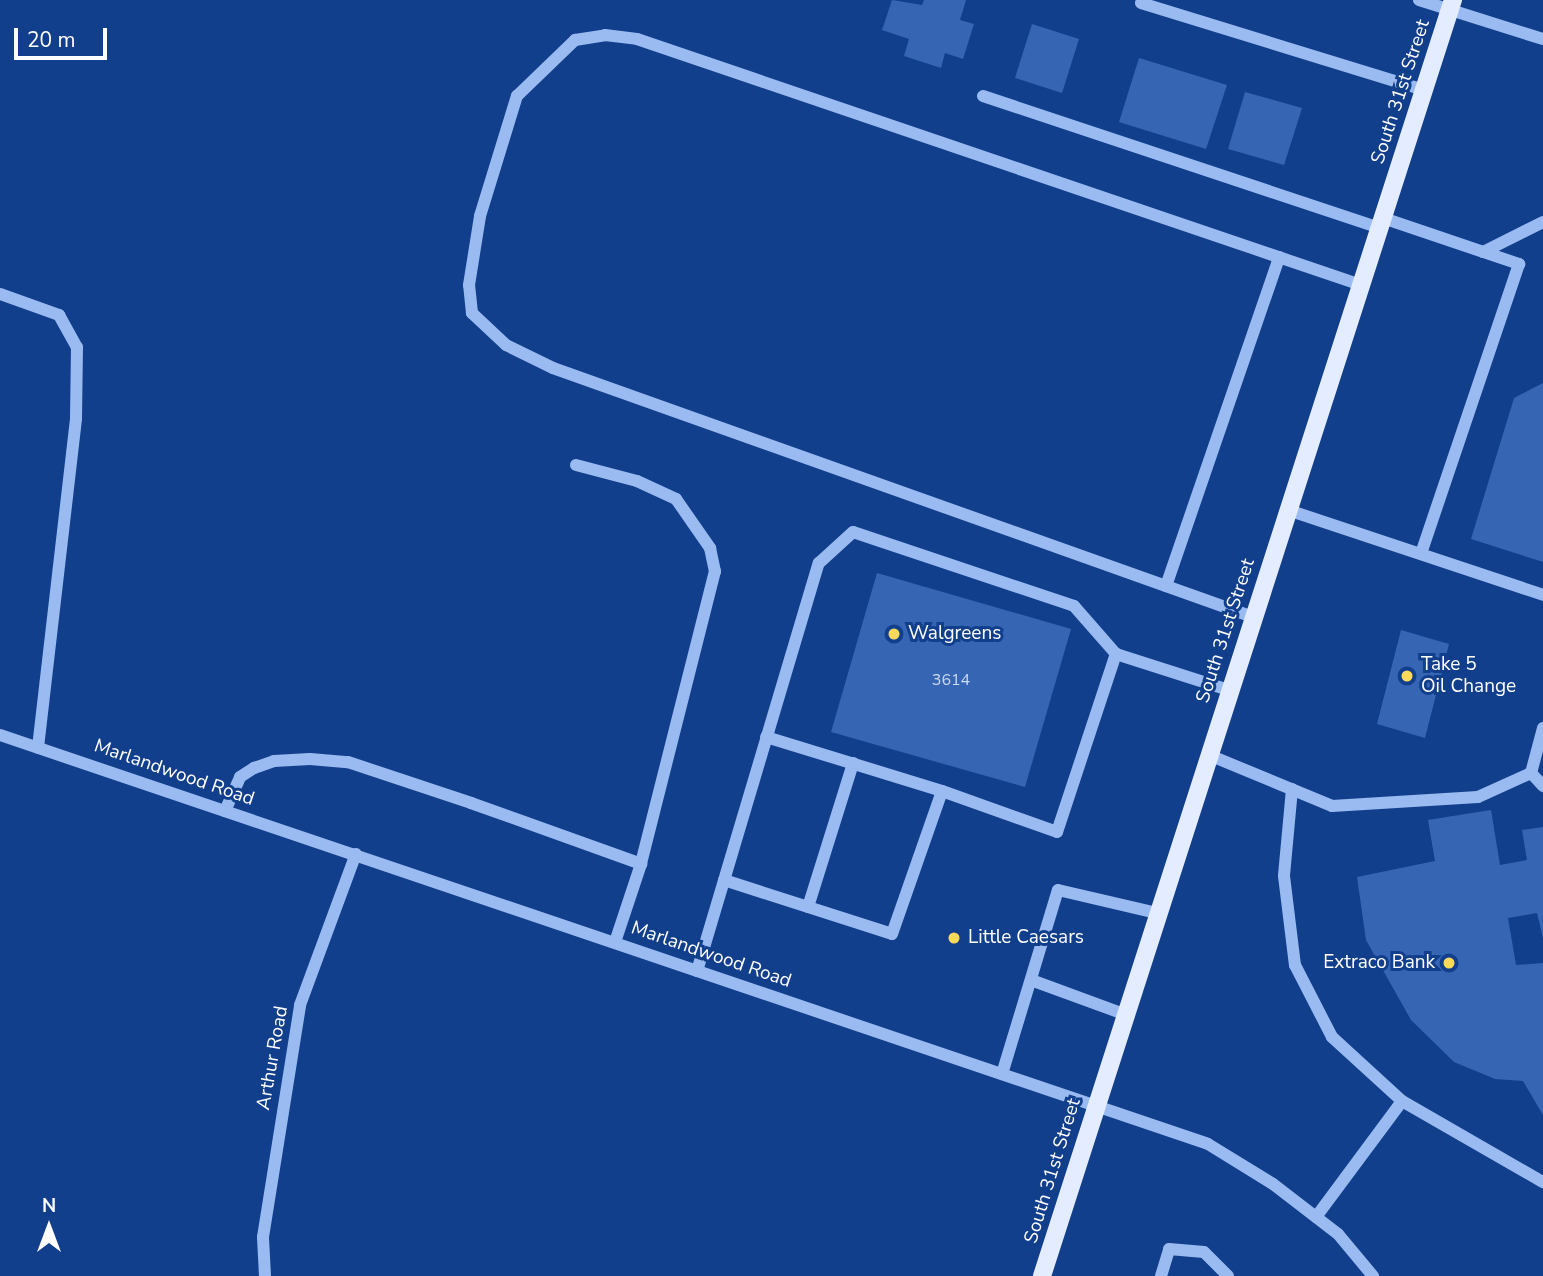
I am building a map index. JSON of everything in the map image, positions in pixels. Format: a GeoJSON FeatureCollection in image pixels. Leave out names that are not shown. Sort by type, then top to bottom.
{"type":"FeatureCollection","features":[{"type":"Feature","properties":{"kind":"main road","name":"South 31st Street"},"geometry":{"type":"LineString","coordinates":[[1042,1276],[1124,1014],[1452,5]]}},
{"type":"Feature","properties":{"kind":"street"},"geometry":{"type":"LineString","coordinates":[[1419,0],[1452,5],[1543,39]]}},
{"type":"Feature","properties":{"kind":"street"},"geometry":{"type":"LineString","coordinates":[[1138,1],[1424,90]]}},
{"type":"Feature","properties":{"kind":"street"},"geometry":{"type":"LineString","coordinates":[[1253,617],[553,368],[485,330],[472,313],[472,255],[517,96],[575,40],[605,35],[637,38],[1361,285]]}},
{"type":"Feature","properties":{"kind":"street"},"geometry":{"type":"LineString","coordinates":[[982,96],[1519,264],[1421,555]]}},
{"type":"Feature","properties":{"kind":"street"},"geometry":{"type":"LineString","coordinates":[[1483,252],[1543,222]]}},
{"type":"Feature","properties":{"kind":"street"},"geometry":{"type":"LineString","coordinates":[[1166,586],[1279,257]]}},
{"type":"Feature","properties":{"kind":"street"},"geometry":{"type":"LineString","coordinates":[[0,294],[60,315],[77,347],[76,419],[52,646],[38,748]]}},
{"type":"Feature","properties":{"kind":"street"},"geometry":{"type":"LineString","coordinates":[[576,465],[637,481],[676,499],[710,548],[716,571],[642,864],[615,943]]}},
{"type":"Feature","properties":{"kind":"street"},"geometry":{"type":"LineString","coordinates":[[1288,510],[1543,595]]}},
{"type":"Feature","properties":{"kind":"street"},"geometry":{"type":"LineString","coordinates":[[697,971],[820,563],[853,532],[1074,606],[1116,654],[1229,690]]}},
{"type":"Feature","properties":{"kind":"street"},"geometry":{"type":"LineString","coordinates":[[766,737],[942,792],[1057,832],[1116,654]]}},
{"type":"Feature","properties":{"kind":"street"},"geometry":{"type":"LineString","coordinates":[[1531,773],[1543,728]]}},
{"type":"Feature","properties":{"kind":"street","name":"Marlandwood Road"},"geometry":{"type":"LineString","coordinates":[[0,735],[1208,1144],[1273,1184],[1338,1234],[1373,1276]]}},
{"type":"Feature","properties":{"kind":"street"},"geometry":{"type":"LineString","coordinates":[[1209,755],[1332,806],[1478,797],[1531,773]]}},
{"type":"Feature","properties":{"kind":"street"},"geometry":{"type":"LineString","coordinates":[[225,811],[240,777],[254,768],[274,761],[348,762],[642,864]]}},
{"type":"Feature","properties":{"kind":"street"},"geometry":{"type":"LineString","coordinates":[[808,907],[853,763]]}},
{"type":"Feature","properties":{"kind":"street"},"geometry":{"type":"LineString","coordinates":[[1531,773],[1543,786]]}},
{"type":"Feature","properties":{"kind":"street"},"geometry":{"type":"LineString","coordinates":[[1292,789],[1284,876],[1295,965],[1332,1037],[1402,1101],[1543,1182]]}},
{"type":"Feature","properties":{"kind":"street"},"geometry":{"type":"LineString","coordinates":[[724,880],[892,934],[942,792]]}},
{"type":"Feature","properties":{"kind":"street","name":"Arthur Road"},"geometry":{"type":"LineString","coordinates":[[265,1276],[263,1237],[300,1005],[356,855]]}},
{"type":"Feature","properties":{"kind":"street"},"geometry":{"type":"LineString","coordinates":[[1002,1074],[1058,890],[1157,913]]}},
{"type":"Feature","properties":{"kind":"street"},"geometry":{"type":"LineString","coordinates":[[1031,980],[1124,1014]]}},
{"type":"Feature","properties":{"kind":"street"},"geometry":{"type":"LineString","coordinates":[[1316,1217],[1402,1101]]}},
{"type":"Feature","properties":{"kind":"street"},"geometry":{"type":"LineString","coordinates":[[1161,1276],[1169,1249],[1204,1252],[1228,1276]]}},
{"type":"Feature","properties":{"kind":"building"},"geometry":{"type":"Polygon","coordinates":[[[892,0],[922,5],[924,0],[966,0],[960,20],[974,24],[963,59],[945,53],[941,68],[904,56],[909,39],[882,30],[892,0]]]}},
{"type":"Feature","properties":{"kind":"building"},"geometry":{"type":"Polygon","coordinates":[[[1032,24],[1079,39],[1062,93],[1015,78],[1032,24]]]}},
{"type":"Feature","properties":{"kind":"building"},"geometry":{"type":"Polygon","coordinates":[[[1139,58],[1227,85],[1206,149],[1119,122],[1139,58]]]}},
{"type":"Feature","properties":{"kind":"building"},"geometry":{"type":"Polygon","coordinates":[[[1245,92],[1302,108],[1284,165],[1228,149],[1245,92]]]}},
{"type":"Feature","properties":{"kind":"building"},"geometry":{"type":"Polygon","coordinates":[[[1543,383],[1543,562],[1471,539],[1514,398],[1543,383]]]}},
{"type":"Feature","properties":{"kind":"building","name":"Walgreens"},"geometry":{"type":"Polygon","coordinates":[[[877,573],[1071,629],[1025,787],[831,732],[877,573]]]}},
{"type":"Feature","properties":{"kind":"building"},"geometry":{"type":"Polygon","coordinates":[[[1401,630],[1449,644],[1425,738],[1377,724],[1401,630]]]}},
{"type":"Feature","properties":{"kind":"building","name":"Extraco Bank"},"geometry":{"type":"Polygon","coordinates":[[[1491,810],[1500,865],[1527,860],[1522,830],[1543,827],[1543,938],[1537,913],[1508,918],[1516,965],[1543,963],[1543,1115],[1523,1081],[1495,1079],[1454,1062],[1411,1020],[1366,940],[1357,877],[1435,861],[1428,820],[1491,810]]]}},
{"type":"Feature","properties":{"kind":"place","name":"Walgreens"},"geometry":{"type":"Point","coordinates":[894,634]}},
{"type":"Feature","properties":{"kind":"place","name":"Take 5 Oil Change"},"geometry":{"type":"Point","coordinates":[1407,676]}},
{"type":"Feature","properties":{"kind":"place","name":"Little Caesars"},"geometry":{"type":"Point","coordinates":[954,938]}},
{"type":"Feature","properties":{"kind":"place","name":"Extraco Bank"},"geometry":{"type":"Point","coordinates":[1449,963]}}]}
